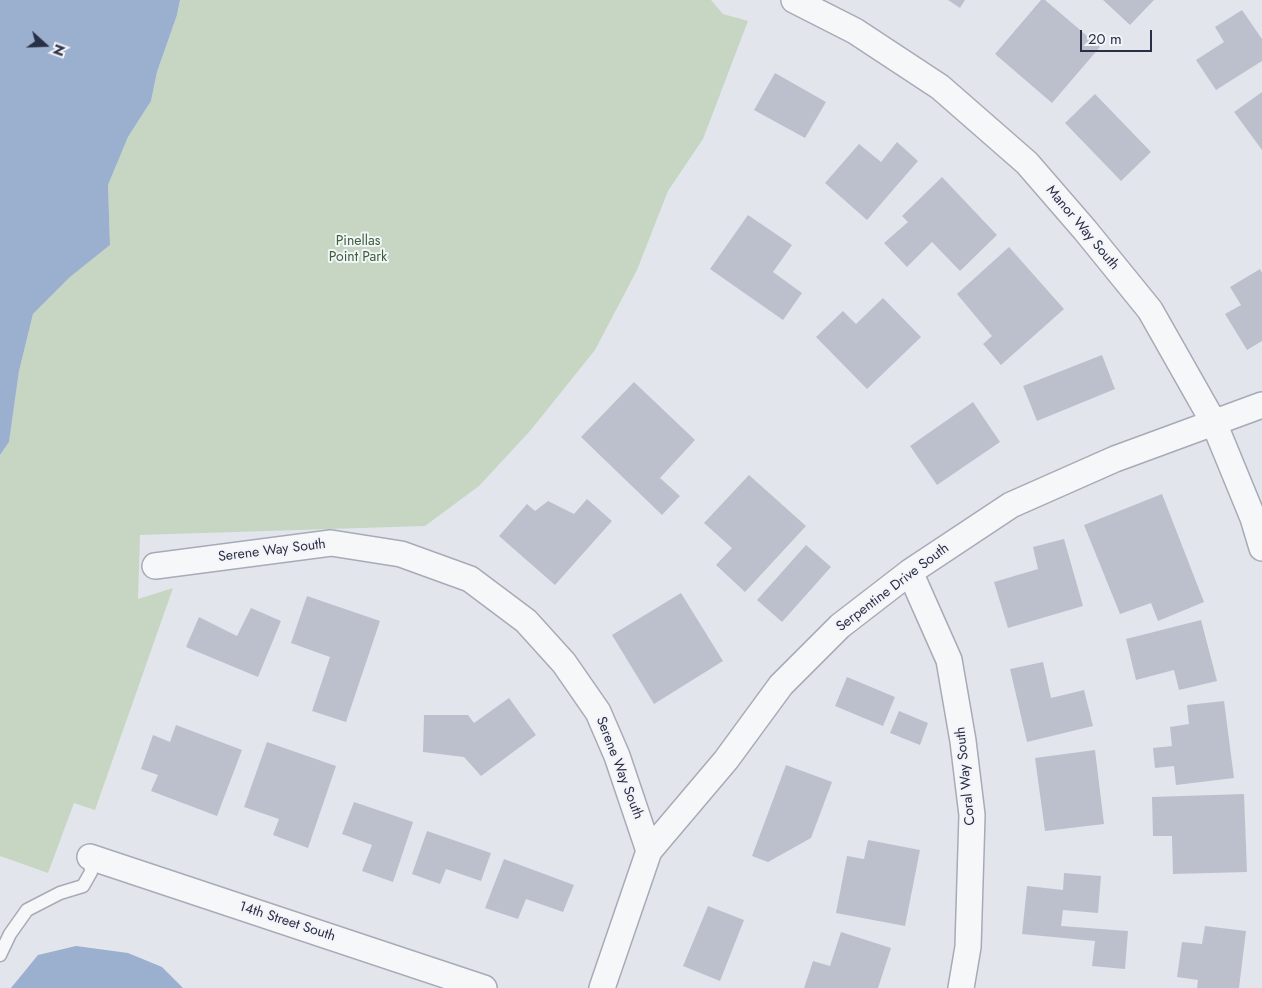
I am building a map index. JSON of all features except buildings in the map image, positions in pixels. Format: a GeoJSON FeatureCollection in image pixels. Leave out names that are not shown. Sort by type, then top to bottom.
{"type":"FeatureCollection","features":[{"type":"Feature","properties":{"kind":"street","name":"Manor Way South"},"geometry":{"type":"LineString","coordinates":[[794,0],[855,31],[940,87],[1027,164],[1150,310],[1214,423],[1253,518],[1262,548]]}},
{"type":"Feature","properties":{"kind":"street","name":"Serpentine Drive South"},"geometry":{"type":"LineString","coordinates":[[602,988],[650,851],[726,760],[781,685],[840,626],[910,572],[1010,505],[1115,459],[1262,405]]}},
{"type":"Feature","properties":{"kind":"street","name":"Serene Way South"},"geometry":{"type":"LineString","coordinates":[[155,566],[331,543],[401,554],[470,579],[526,621],[564,663],[598,712],[617,756],[650,851]]}},
{"type":"Feature","properties":{"kind":"street","name":"Coral Way South"},"geometry":{"type":"LineString","coordinates":[[910,572],[949,660],[963,741],[972,816],[968,947],[961,988]]}},
{"type":"Feature","properties":{"kind":"street","name":"14th Street South"},"geometry":{"type":"LineString","coordinates":[[90,857],[484,988]]}},
{"type":"Feature","properties":{"kind":"lane"},"geometry":{"type":"LineString","coordinates":[[0,955],[10,934],[27,910],[60,894],[83,886],[91,872],[90,857]]}},
{"type":"Feature","properties":{"kind":"green space","name":"Pinellas Point Park"},"geometry":{"type":"Polygon","coordinates":[[[180,0],[711,0],[723,14],[748,21],[703,139],[668,191],[637,270],[595,350],[530,431],[479,486],[425,526],[140,535],[138,599],[173,588],[95,810],[74,803],[48,873],[0,856],[0,455],[9,442],[19,370],[33,314],[70,277],[110,245],[108,185],[128,137],[151,101],[157,72],[177,15],[180,0]]]}},
{"type":"Feature","properties":{"kind":"water"},"geometry":{"type":"Polygon","coordinates":[[[0,0],[180,0],[177,15],[157,72],[151,101],[128,137],[108,185],[110,245],[70,277],[33,314],[19,371],[9,442],[0,455],[0,0]]]}},
{"type":"Feature","properties":{"kind":"water"},"geometry":{"type":"Polygon","coordinates":[[[76,946],[128,953],[162,967],[183,988],[11,988],[38,955],[76,946]]]}}]}
